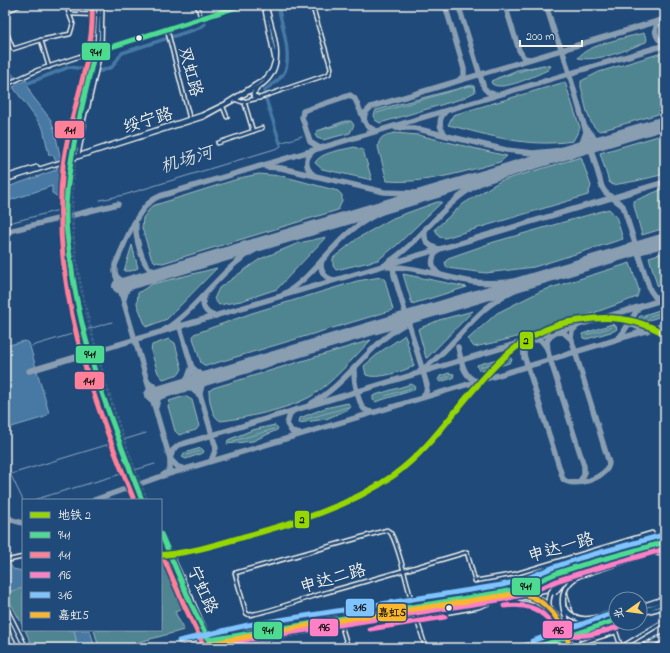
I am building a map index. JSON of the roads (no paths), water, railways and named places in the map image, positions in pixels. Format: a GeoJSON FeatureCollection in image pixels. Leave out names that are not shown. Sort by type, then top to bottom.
{"type":"FeatureCollection","features":[{"type":"Feature","properties":{"kind":"highway"},"geometry":{"type":"LineString","coordinates":[[515,587],[550,570],[655,539],[665,540]]}},
{"type":"Feature","properties":{"kind":"highway"},"geometry":{"type":"LineString","coordinates":[[549,604],[557,588],[564,581],[599,568],[634,546]]}},
{"type":"Feature","properties":{"kind":"highway"},"geometry":{"type":"LineString","coordinates":[[486,597],[532,582],[571,575],[597,567]]}},
{"type":"Feature","properties":{"kind":"highway"},"geometry":{"type":"LineString","coordinates":[[560,648],[550,618],[550,594],[555,585],[571,575]]}},
{"type":"Feature","properties":{"kind":"highway"},"geometry":{"type":"LineString","coordinates":[[577,648],[564,607],[563,590],[570,580],[578,576]]}},
{"type":"Feature","properties":{"kind":"highway"},"geometry":{"type":"LineString","coordinates":[[187,648],[420,607],[521,593],[536,596],[551,608],[561,625],[567,648]]}},
{"type":"Feature","properties":{"kind":"highway"},"geometry":{"type":"LineString","coordinates":[[202,648],[505,597],[519,596],[529,597],[545,606],[553,616],[567,648]]}},
{"type":"Feature","properties":{"kind":"highway"},"geometry":{"type":"LineString","coordinates":[[394,616],[433,613],[497,600]]}},
{"type":"Feature","properties":{"kind":"highway"},"geometry":{"type":"LineString","coordinates":[[648,606],[664,600]]}},
{"type":"Feature","properties":{"kind":"highway"},"geometry":{"type":"LineString","coordinates":[[648,606],[664,600]]}},
{"type":"Feature","properties":{"kind":"highway"},"geometry":{"type":"LineString","coordinates":[[564,607],[569,614],[582,620],[608,614]]}},
{"type":"Feature","properties":{"kind":"highway"},"geometry":{"type":"LineString","coordinates":[[249,632],[315,620],[355,618]]}},
{"type":"Feature","properties":{"kind":"highway"},"geometry":{"type":"LineString","coordinates":[[577,648],[576,638],[585,626],[608,618]]}},
{"type":"Feature","properties":{"kind":"highway"},"geometry":{"type":"LineString","coordinates":[[556,633],[567,648]]}},
{"type":"Feature","properties":{"kind":"highway"},"geometry":{"type":"LineString","coordinates":[[219,648],[247,640]]}},
{"type":"Feature","properties":{"kind":"main road"},"geometry":{"type":"LineString","coordinates":[[95,66],[95,52],[100,15],[99,5]]}},
{"type":"Feature","properties":{"kind":"main road"},"geometry":{"type":"LineString","coordinates":[[259,98],[254,96],[254,92],[271,76],[277,60],[265,5]]}},
{"type":"Feature","properties":{"kind":"main road"},"geometry":{"type":"LineString","coordinates":[[234,100],[266,78],[274,65],[275,53],[265,5]]}},
{"type":"Feature","properties":{"kind":"main road"},"geometry":{"type":"LineString","coordinates":[[100,57],[102,6]]}},
{"type":"Feature","properties":{"kind":"main road"},"geometry":{"type":"LineString","coordinates":[[75,147],[90,80],[95,66],[104,49]]}},
{"type":"Feature","properties":{"kind":"main road"},"geometry":{"type":"LineString","coordinates":[[66,159],[82,99],[100,50]]}},
{"type":"Feature","properties":{"kind":"main road"},"geometry":{"type":"LineString","coordinates":[[82,56],[88,58],[95,66]]}},
{"type":"Feature","properties":{"kind":"main road"},"geometry":{"type":"LineString","coordinates":[[78,156],[90,80]]}},
{"type":"Feature","properties":{"kind":"main road"},"geometry":{"type":"LineString","coordinates":[[234,100],[263,84]]}},
{"type":"Feature","properties":{"kind":"main road","name":"绥宁路"},"geometry":{"type":"LineString","coordinates":[[5,178],[191,120],[223,107],[234,100]]}},
{"type":"Feature","properties":{"kind":"main road","name":"绥宁路"},"geometry":{"type":"LineString","coordinates":[[191,120],[234,100]]}},
{"type":"Feature","properties":{"kind":"main road"},"geometry":{"type":"LineString","coordinates":[[527,586],[557,573],[648,547],[665,540]]}},
{"type":"Feature","properties":{"kind":"main road"},"geometry":{"type":"LineString","coordinates":[[651,553],[665,540]]}},
{"type":"Feature","properties":{"kind":"main road"},"geometry":{"type":"LineString","coordinates":[[568,600],[568,586],[572,579],[627,560],[665,550]]}},
{"type":"Feature","properties":{"kind":"main road"},"geometry":{"type":"LineString","coordinates":[[651,553],[665,554]]}},
{"type":"Feature","properties":{"kind":"main road","name":"宁虹路"},"geometry":{"type":"LineString","coordinates":[[207,641],[168,556],[210,648]]}},
{"type":"Feature","properties":{"kind":"main road"},"geometry":{"type":"LineString","coordinates":[[597,567],[622,558]]}},
{"type":"Feature","properties":{"kind":"main road"},"geometry":{"type":"LineString","coordinates":[[590,627],[577,623],[574,619],[564,581],[570,573],[622,558]]}},
{"type":"Feature","properties":{"kind":"main road"},"geometry":{"type":"LineString","coordinates":[[612,562],[627,560]]}},
{"type":"Feature","properties":{"kind":"main road"},"geometry":{"type":"LineString","coordinates":[[181,648],[249,632],[496,594],[547,582],[551,585],[550,589],[497,600],[478,607],[432,615],[416,615],[341,626],[210,648]]}},
{"type":"Feature","properties":{"kind":"main road"},"geometry":{"type":"LineString","coordinates":[[191,597],[194,611]]}},
{"type":"Feature","properties":{"kind":"main road"},"geometry":{"type":"LineString","coordinates":[[517,597],[542,605],[565,626],[574,628],[604,624]]}},
{"type":"Feature","properties":{"kind":"main road"},"geometry":{"type":"LineString","coordinates":[[648,606],[664,600]]}},
{"type":"Feature","properties":{"kind":"main road"},"geometry":{"type":"LineString","coordinates":[[5,606],[26,648]]}},
{"type":"Feature","properties":{"kind":"main road"},"geometry":{"type":"LineString","coordinates":[[648,608],[665,607]]}},
{"type":"Feature","properties":{"kind":"main road"},"geometry":{"type":"LineString","coordinates":[[5,615],[21,648]]}},
{"type":"Feature","properties":{"kind":"main road"},"geometry":{"type":"LineString","coordinates":[[519,648],[552,641],[558,631],[554,617]]}},
{"type":"Feature","properties":{"kind":"main road"},"geometry":{"type":"LineString","coordinates":[[620,648],[665,621]]}},
{"type":"Feature","properties":{"kind":"main road"},"geometry":{"type":"LineString","coordinates":[[534,648],[608,623]]}},
{"type":"Feature","properties":{"kind":"street"},"geometry":{"type":"LineString","coordinates":[[5,12],[20,5]]}},
{"type":"Feature","properties":{"kind":"street"},"geometry":{"type":"LineString","coordinates":[[5,29],[13,49],[41,40],[70,34],[73,24],[66,5]]}},
{"type":"Feature","properties":{"kind":"street"},"geometry":{"type":"LineString","coordinates":[[102,6],[111,5]]}},
{"type":"Feature","properties":{"kind":"street"},"geometry":{"type":"LineString","coordinates":[[197,5],[201,18]]}},
{"type":"Feature","properties":{"kind":"street"},"geometry":{"type":"LineString","coordinates":[[6,85],[49,66],[167,31],[201,18],[243,5]]}},
{"type":"Feature","properties":{"kind":"street"},"geometry":{"type":"LineString","coordinates":[[234,100],[244,101],[259,98],[329,74],[331,68],[312,5]]}},
{"type":"Feature","properties":{"kind":"street"},"geometry":{"type":"LineString","coordinates":[[70,14],[100,15]]}},
{"type":"Feature","properties":{"kind":"street","name":"双虹路"},"geometry":{"type":"LineString","coordinates":[[167,31],[191,120]]}},
{"type":"Feature","properties":{"kind":"street"},"geometry":{"type":"LineString","coordinates":[[41,40],[49,66]]}},
{"type":"Feature","properties":{"kind":"street"},"geometry":{"type":"LineString","coordinates":[[244,101],[253,131]]}},
{"type":"Feature","properties":{"kind":"street"},"geometry":{"type":"LineString","coordinates":[[223,107],[227,117]]}},
{"type":"Feature","properties":{"kind":"street"},"geometry":{"type":"LineString","coordinates":[[218,143],[262,128]]}},
{"type":"Feature","properties":{"kind":"street","name":"申达二路"},"geometry":{"type":"LineString","coordinates":[[403,571],[392,534],[387,530],[235,573],[246,613],[249,615],[403,571],[467,552]]}},
{"type":"Feature","properties":{"kind":"street","name":"申达一路"},"geometry":{"type":"LineString","coordinates":[[467,552],[475,581],[515,574],[652,533],[655,539]]}},
{"type":"Feature","properties":{"kind":"street"},"geometry":{"type":"LineString","coordinates":[[654,546],[655,539]]}},
{"type":"Feature","properties":{"kind":"street"},"geometry":{"type":"LineString","coordinates":[[622,558],[654,546],[665,540]]}},
{"type":"Feature","properties":{"kind":"street","name":"宁虹路"},"geometry":{"type":"LineString","coordinates":[[162,553],[170,551],[191,597],[207,641]]}},
{"type":"Feature","properties":{"kind":"street","name":"宁虹路"},"geometry":{"type":"LineString","coordinates":[[162,555],[199,634],[207,641]]}},
{"type":"Feature","properties":{"kind":"street"},"geometry":{"type":"LineString","coordinates":[[5,561],[22,558]]}},
{"type":"Feature","properties":{"kind":"street"},"geometry":{"type":"LineString","coordinates":[[403,571],[426,648]]}},
{"type":"Feature","properties":{"kind":"street"},"geometry":{"type":"LineString","coordinates":[[339,618],[348,648]]}},
{"type":"Feature","properties":{"kind":"street"},"geometry":{"type":"LineString","coordinates":[[567,648],[616,632],[620,648]]}},
{"type":"Feature","properties":{"kind":"street"},"geometry":{"type":"LineString","coordinates":[[552,641],[556,648]]}},
{"type":"Feature","properties":{"kind":"water"},"geometry":{"type":"Polygon","coordinates":[[[26,80],[31,94],[51,120],[63,170],[58,197],[52,193],[52,186],[5,202],[5,188],[56,170],[57,164],[53,155],[49,155],[43,128],[13,87],[26,80]]]}},
{"type":"Feature","properties":{"kind":"water"},"geometry":{"type":"Polygon","coordinates":[[[25,341],[29,343],[49,413],[45,417],[5,429],[5,346],[25,341]]]}},
{"type":"Feature","properties":{"kind":"water"},"geometry":{"type":"Polygon","coordinates":[[[5,556],[13,569],[22,571],[22,588],[5,593],[5,556]]]}},
{"type":"Feature","properties":{"kind":"water"},"geometry":{"type":"Polygon","coordinates":[[[74,631],[90,631],[95,648],[78,648],[74,631]]]}},
{"type":"Feature","properties":{"kind":"waterway","name":"机场河"},"geometry":{"type":"LineString","coordinates":[[278,5],[287,48],[287,64],[281,77],[265,90],[264,93],[280,143]]}},
{"type":"Feature","properties":{"kind":"waterway"},"geometry":{"type":"LineString","coordinates":[[23,85],[69,67],[101,71],[112,67],[122,53],[199,28],[205,24]]}},
{"type":"Feature","properties":{"kind":"waterway"},"geometry":{"type":"LineString","coordinates":[[497,78],[543,65]]}},
{"type":"Feature","properties":{"kind":"waterway"},"geometry":{"type":"LineString","coordinates":[[5,67],[21,86]]}},
{"type":"Feature","properties":{"kind":"waterway"},"geometry":{"type":"LineString","coordinates":[[5,78],[14,78]]}},
{"type":"Feature","properties":{"kind":"waterway"},"geometry":{"type":"LineString","coordinates":[[377,113],[472,85]]}},
{"type":"Feature","properties":{"kind":"waterway"},"geometry":{"type":"LineString","coordinates":[[321,130],[349,122]]}},
{"type":"Feature","properties":{"kind":"waterway","name":"机场河"},"geometry":{"type":"LineString","coordinates":[[100,200],[124,195],[278,148],[281,146],[280,143],[302,136]]}},
{"type":"Feature","properties":{"kind":"waterway"},"geometry":{"type":"LineString","coordinates":[[5,224],[63,209]]}},
{"type":"Feature","properties":{"kind":"waterway"},"geometry":{"type":"LineString","coordinates":[[643,318],[665,312]]}},
{"type":"Feature","properties":{"kind":"waterway"},"geometry":{"type":"LineString","coordinates":[[32,346],[112,322]]}},
{"type":"Feature","properties":{"kind":"waterway"},"geometry":{"type":"LineString","coordinates":[[586,335],[612,327]]}},
{"type":"Feature","properties":{"kind":"waterway"},"geometry":{"type":"LineString","coordinates":[[480,367],[509,358]]}},
{"type":"Feature","properties":{"kind":"waterway"},"geometry":{"type":"LineString","coordinates":[[441,379],[450,376]]}},
{"type":"Feature","properties":{"kind":"waterway"},"geometry":{"type":"LineString","coordinates":[[385,396],[411,388]]}},
{"type":"Feature","properties":{"kind":"waterway"},"geometry":{"type":"LineString","coordinates":[[303,420],[348,407]]}},
{"type":"Feature","properties":{"kind":"waterway"},"geometry":{"type":"LineString","coordinates":[[230,442],[274,429]]}},
{"type":"Feature","properties":{"kind":"waterway"},"geometry":{"type":"LineString","coordinates":[[11,474],[146,433]]}},
{"type":"Feature","properties":{"kind":"waterway"},"geometry":{"type":"LineString","coordinates":[[187,455],[200,451]]}},
{"type":"Feature","properties":{"kind":"waterway"},"geometry":{"type":"LineString","coordinates":[[5,463],[23,499]]}},
{"type":"Feature","properties":{"kind":"waterway"},"geometry":{"type":"LineString","coordinates":[[36,499],[155,464]]}},
{"type":"Feature","properties":{"kind":"tunnel"},"geometry":{"type":"LineString","coordinates":[[73,146],[67,184],[66,207],[68,253],[73,283],[83,327],[102,393],[142,499]]}},
{"type":"Feature","properties":{"kind":"tunnel"},"geometry":{"type":"LineString","coordinates":[[77,147],[72,185],[72,223],[75,254],[81,285],[91,330],[109,395],[147,499]]}},
{"type":"Feature","properties":{"kind":"tunnel"},"geometry":{"type":"LineString","coordinates":[[162,536],[170,555]]}},
{"type":"Feature","properties":{"kind":"tunnel"},"geometry":{"type":"LineString","coordinates":[[162,545],[167,557]]}},
{"type":"Feature","properties":{"kind":"railway"},"geometry":{"type":"LineString","coordinates":[[635,648],[665,633]]}},
{"type":"Feature","properties":{"kind":"railway"},"geometry":{"type":"LineString","coordinates":[[648,648],[665,641]]}},
{"type":"Feature","properties":{"kind":"metro line","name":"2"},"geometry":{"type":"LineString","coordinates":[[162,555],[223,543],[302,519],[340,505],[377,486],[394,475],[416,457],[471,392],[490,371],[511,352],[534,336],[560,324],[605,318],[636,322],[665,334]]}}]}
